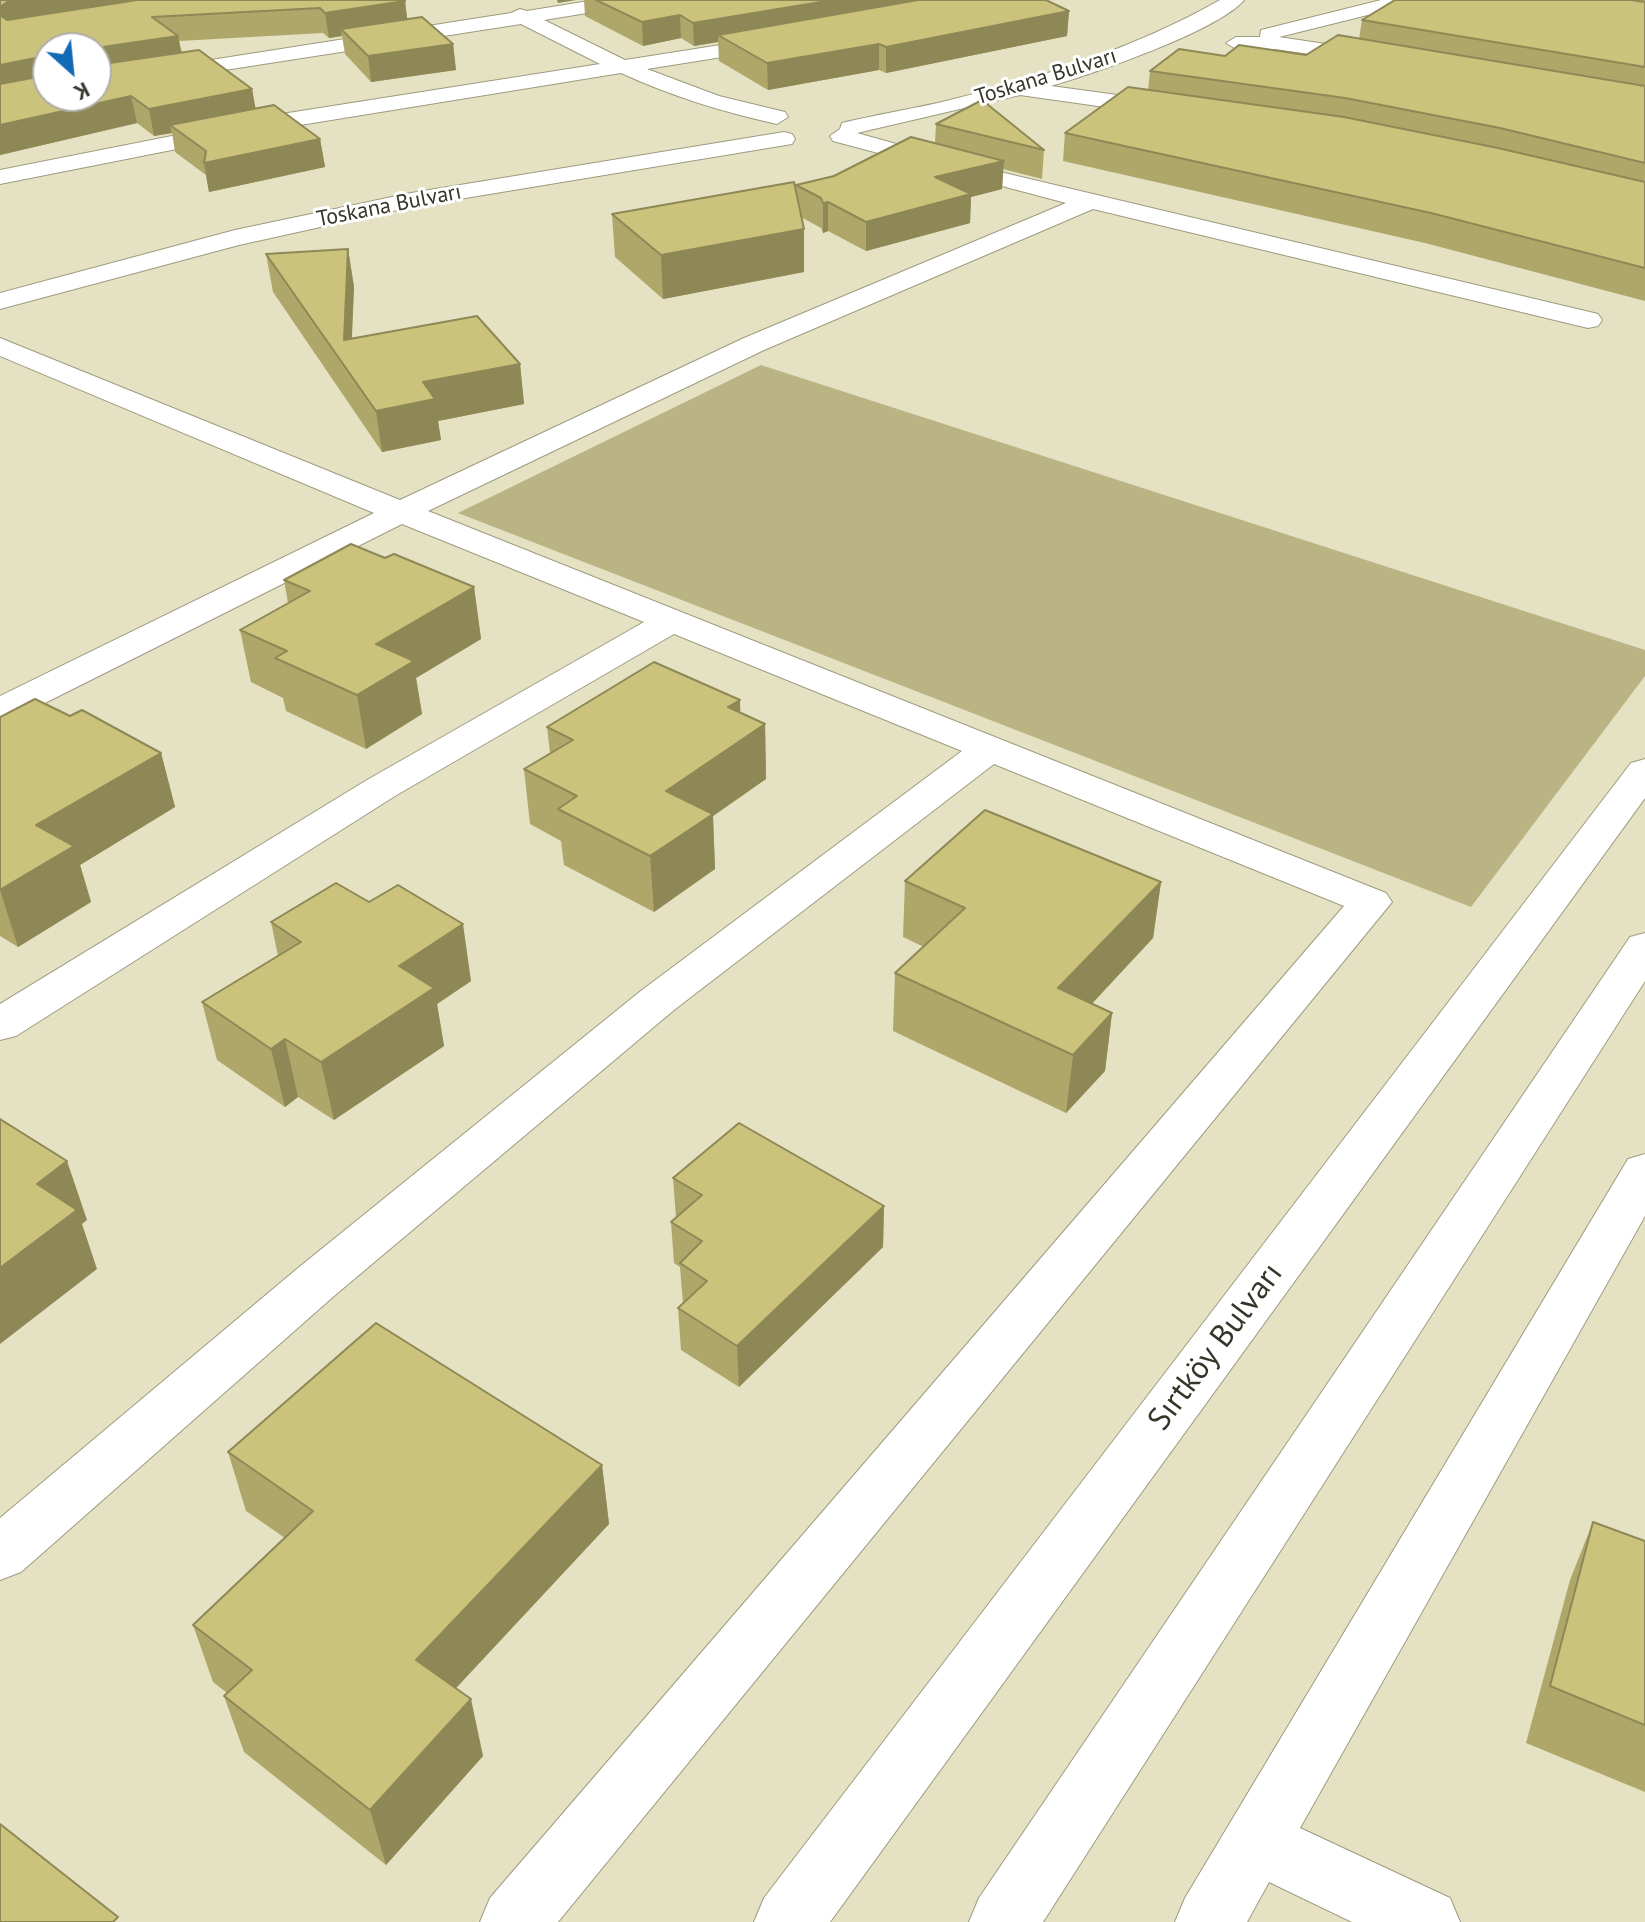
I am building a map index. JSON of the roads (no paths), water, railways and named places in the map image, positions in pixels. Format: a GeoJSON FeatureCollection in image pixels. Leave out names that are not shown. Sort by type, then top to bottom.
{"type":"FeatureCollection","features":[{"type":"Feature","properties":{"kind":"street"},"geometry":{"type":"LineString","coordinates":[[494,0],[629,67],[780,123]]}},
{"type":"Feature","properties":{"kind":"street"},"geometry":{"type":"LineString","coordinates":[[112,81],[210,63],[630,0]]}},
{"type":"Feature","properties":{"kind":"street","name":"Toskana Bulvarı"},"geometry":{"type":"LineString","coordinates":[[840,123],[915,115],[1017,88],[1200,22],[1234,0]]}},
{"type":"Feature","properties":{"kind":"street"},"geometry":{"type":"LineString","coordinates":[[1395,60],[1275,43],[1229,44],[1405,0]]}},
{"type":"Feature","properties":{"kind":"street"},"geometry":{"type":"LineString","coordinates":[[1200,22],[1252,26],[1262,31],[1259,37]]}},
{"type":"Feature","properties":{"kind":"street","name":"Toskana Bulvarı"},"geometry":{"type":"LineString","coordinates":[[0,281],[212,224],[389,186],[780,123],[813,141],[840,123],[1111,36]]}},
{"type":"Feature","properties":{"kind":"street"},"geometry":{"type":"LineString","coordinates":[[0,177],[288,120],[803,37]]}},
{"type":"Feature","properties":{"kind":"street"},"geometry":{"type":"LineString","coordinates":[[1065,72],[1166,57]]}},
{"type":"Feature","properties":{"kind":"street"},"geometry":{"type":"LineString","coordinates":[[1017,88],[1192,112]]}},
{"type":"Feature","properties":{"kind":"street","name":"Toskana Bulvarı"},"geometry":{"type":"LineString","coordinates":[[0,301],[235,238],[780,123]]}},
{"type":"Feature","properties":{"kind":"street"},"geometry":{"type":"LineString","coordinates":[[840,123],[1091,201],[1588,320]]}},
{"type":"Feature","properties":{"kind":"street"},"geometry":{"type":"LineString","coordinates":[[0,711],[401,512],[754,344],[1091,201]]}},
{"type":"Feature","properties":{"kind":"street"},"geometry":{"type":"LineString","coordinates":[[0,346],[401,512],[992,747],[1371,902],[514,1922]]}},
{"type":"Feature","properties":{"kind":"street"},"geometry":{"type":"LineString","coordinates":[[0,1025],[381,788],[673,620]]}},
{"type":"Feature","properties":{"kind":"street"},"geometry":{"type":"LineString","coordinates":[[0,1554],[316,1282],[658,1000],[992,747]]}},
{"type":"Feature","properties":{"kind":"street","name":"Sırtköy Bulvarı"},"geometry":{"type":"LineString","coordinates":[[788,1922],[1645,771]]}},
{"type":"Feature","properties":{"kind":"street"},"geometry":{"type":"LineString","coordinates":[[1003,1922],[1645,947]]}},
{"type":"Feature","properties":{"kind":"street"},"geometry":{"type":"LineString","coordinates":[[1209,1922],[1645,1172]]}},
{"type":"Feature","properties":{"kind":"street"},"geometry":{"type":"LineString","coordinates":[[1256,1841],[1426,1922]]}}]}
